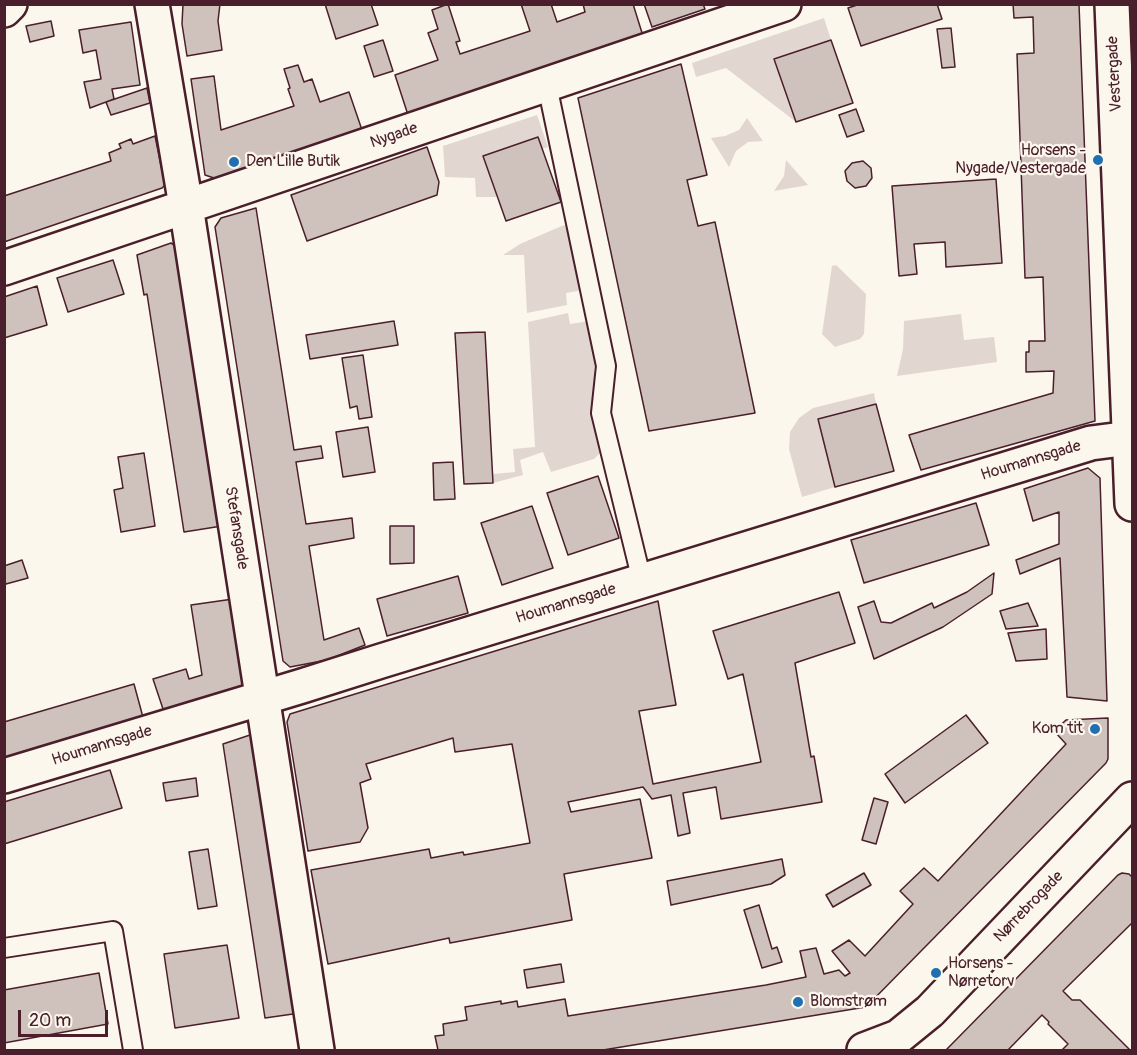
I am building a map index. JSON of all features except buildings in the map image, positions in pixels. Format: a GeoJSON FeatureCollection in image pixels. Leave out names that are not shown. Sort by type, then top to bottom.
{"type":"FeatureCollection","features":[{"type":"Feature","properties":{"kind":"street"},"geometry":{"type":"LineString","coordinates":[[4,10],[10,4]]}},
{"type":"Feature","properties":{"kind":"street","name":"Nygade"},"geometry":{"type":"LineString","coordinates":[[4,268],[784,4]]}},
{"type":"Feature","properties":{"kind":"street","name":"Vestergade"},"geometry":{"type":"LineString","coordinates":[[1112,4],[1132,504]]}},
{"type":"Feature","properties":{"kind":"street","name":"Stefansgade"},"geometry":{"type":"LineString","coordinates":[[149,5],[186,206],[317,1050]]}},
{"type":"Feature","properties":{"kind":"street","name":"Houmannsgade"},"geometry":{"type":"LineString","coordinates":[[4,776],[262,699],[1091,443],[1130,438]]}},
{"type":"Feature","properties":{"kind":"street","name":"Nørrebrogade"},"geometry":{"type":"LineString","coordinates":[[877,1048],[898,1036],[930,1011],[1132,800]]}},
{"type":"Feature","properties":{"kind":"lane"},"geometry":{"type":"LineString","coordinates":[[547,84],[606,366],[602,413],[642,581]]}},
{"type":"Feature","properties":{"kind":"lane"},"geometry":{"type":"LineString","coordinates":[[4,948],[113,931],[133,1050]]}},
{"type":"Feature","properties":{"kind":"shaded area"},"geometry":{"type":"Polygon","coordinates":[[[824,18],[831,40],[775,59],[796,122],[726,68],[696,77],[692,63],[824,18]]]}},
{"type":"Feature","properties":{"kind":"shaded area"},"geometry":{"type":"Polygon","coordinates":[[[537,115],[548,147],[542,149],[538,137],[484,156],[497,197],[476,197],[475,178],[445,177],[443,146],[537,115]]]}},
{"type":"Feature","properties":{"kind":"shaded area"},"geometry":{"type":"Polygon","coordinates":[[[747,118],[763,141],[748,142],[736,151],[729,167],[711,138],[725,136],[739,130],[747,118]]]}},
{"type":"Feature","properties":{"kind":"shaded area"},"geometry":{"type":"Polygon","coordinates":[[[786,160],[808,185],[774,191],[784,176],[786,160]]]}},
{"type":"Feature","properties":{"kind":"shaded area"},"geometry":{"type":"Polygon","coordinates":[[[564,225],[570,228],[583,290],[566,293],[567,305],[527,313],[524,255],[503,255],[520,244],[564,225]]]}},
{"type":"Feature","properties":{"kind":"shaded area"},"geometry":{"type":"Polygon","coordinates":[[[836,265],[866,294],[864,334],[860,339],[835,347],[822,334],[832,266],[836,265]]]}},
{"type":"Feature","properties":{"kind":"shaded area"},"geometry":{"type":"Polygon","coordinates":[[[568,313],[570,324],[590,321],[595,362],[593,399],[603,450],[594,459],[551,472],[543,452],[520,460],[523,475],[493,483],[493,474],[515,472],[513,449],[535,447],[528,322],[568,313]]]}},
{"type":"Feature","properties":{"kind":"shaded area"},"geometry":{"type":"Polygon","coordinates":[[[961,314],[964,340],[994,337],[997,362],[897,376],[903,349],[904,321],[961,314]]]}},
{"type":"Feature","properties":{"kind":"shaded area"},"geometry":{"type":"Polygon","coordinates":[[[874,393],[876,404],[818,419],[835,487],[802,497],[789,449],[790,432],[799,418],[813,408],[874,393]]]}},
{"type":"Feature","properties":{"kind":"place","name":"Horsens - Nygade/Vestergade"},"geometry":{"type":"Point","coordinates":[1098,160]}},
{"type":"Feature","properties":{"kind":"place","name":"Den Lille Butik"},"geometry":{"type":"Point","coordinates":[234,162]}},
{"type":"Feature","properties":{"kind":"place","name":"Kom tit"},"geometry":{"type":"Point","coordinates":[1095,729]}},
{"type":"Feature","properties":{"kind":"place","name":"Horsens - Nørretorv"},"geometry":{"type":"Point","coordinates":[936,973]}},
{"type":"Feature","properties":{"kind":"place","name":"Blomstrøm"},"geometry":{"type":"Point","coordinates":[798,1002]}}]}
